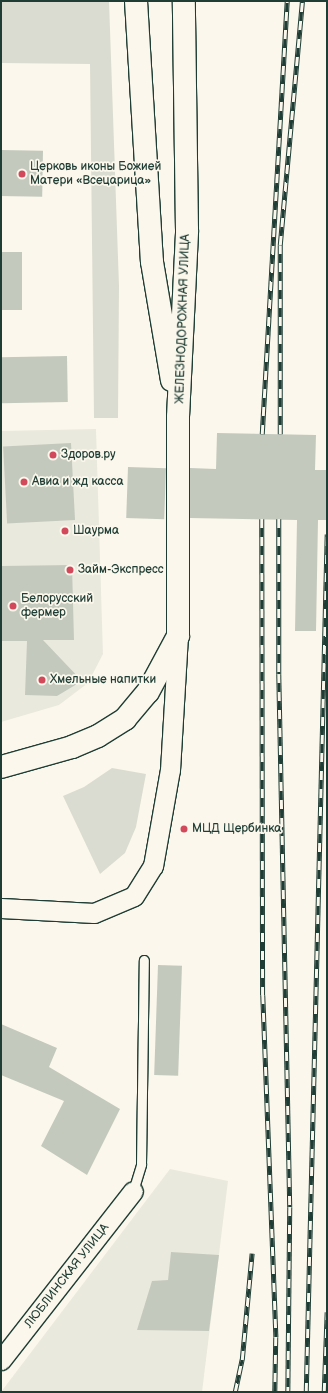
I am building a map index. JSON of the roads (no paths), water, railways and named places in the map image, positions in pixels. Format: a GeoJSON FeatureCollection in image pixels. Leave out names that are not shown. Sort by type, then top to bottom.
{"type":"FeatureCollection","features":[{"type":"Feature","properties":{"kind":"main road"},"geometry":{"type":"LineString","coordinates":[[136,1],[152,262],[178,417]]}},
{"type":"Feature","properties":{"kind":"main road","name":"ЖЕЛЕЗНОДОРОЖНАЯ УЛИЦА"},"geometry":{"type":"LineString","coordinates":[[178,636],[178,417],[187,230],[184,1]]}},
{"type":"Feature","properties":{"kind":"main road"},"geometry":{"type":"LineString","coordinates":[[1,767],[72,747],[98,736],[125,719],[148,692],[178,636]]}},
{"type":"Feature","properties":{"kind":"street"},"geometry":{"type":"LineString","coordinates":[[1,908],[94,913],[134,896],[153,866],[170,770],[178,636]]}},
{"type":"Feature","properties":{"kind":"street","name":"ЛЮБЛИНСКАЯ УЛИЦА"},"geometry":{"type":"LineString","coordinates":[[1,1360],[133,1191]]}},
{"type":"Feature","properties":{"kind":"lane"},"geometry":{"type":"LineString","coordinates":[[133,1191],[141,1164],[144,960]]}},
{"type":"Feature","properties":{"kind":"railway"},"geometry":{"type":"LineString","coordinates":[[262,434],[287,1]]}},
{"type":"Feature","properties":{"kind":"railway"},"geometry":{"type":"LineString","coordinates":[[280,434],[280,245],[302,1]]}},
{"type":"Feature","properties":{"kind":"railway"},"geometry":{"type":"LineString","coordinates":[[262,519],[263,995],[276,1337],[275,1392]]}},
{"type":"Feature","properties":{"kind":"railway"},"geometry":{"type":"LineString","coordinates":[[279,519],[279,674],[290,1207],[288,1392]]}},
{"type":"Feature","properties":{"kind":"railway"},"geometry":{"type":"LineString","coordinates":[[306,1392],[327,534]]}},
{"type":"Feature","properties":{"kind":"railway"},"geometry":{"type":"LineString","coordinates":[[235,1392],[242,1360],[252,1253]]}},
{"type":"Feature","properties":{"kind":"railway"},"geometry":{"type":"LineString","coordinates":[[324,1392],[327,1312]]}},
{"type":"Feature","properties":{"kind":"place","name":"Церковь иконы Божией Матери «Всецарица»"},"geometry":{"type":"Point","coordinates":[22,174]}},
{"type":"Feature","properties":{"kind":"place","name":"Здоров.ру"},"geometry":{"type":"Point","coordinates":[53,455]}},
{"type":"Feature","properties":{"kind":"place","name":"Авиа и жд касса"},"geometry":{"type":"Point","coordinates":[24,482]}},
{"type":"Feature","properties":{"kind":"place","name":"Шаурма"},"geometry":{"type":"Point","coordinates":[65,531]}},
{"type":"Feature","properties":{"kind":"place","name":"Займ-Экспресс"},"geometry":{"type":"Point","coordinates":[70,570]}},
{"type":"Feature","properties":{"kind":"place","name":"Белорусский фермер"},"geometry":{"type":"Point","coordinates":[13,606]}},
{"type":"Feature","properties":{"kind":"place","name":"Хмельные напитки"},"geometry":{"type":"Point","coordinates":[42,680]}},
{"type":"Feature","properties":{"kind":"place","name":"МЦД Щербинка"},"geometry":{"type":"Point","coordinates":[184,829]}}]}
